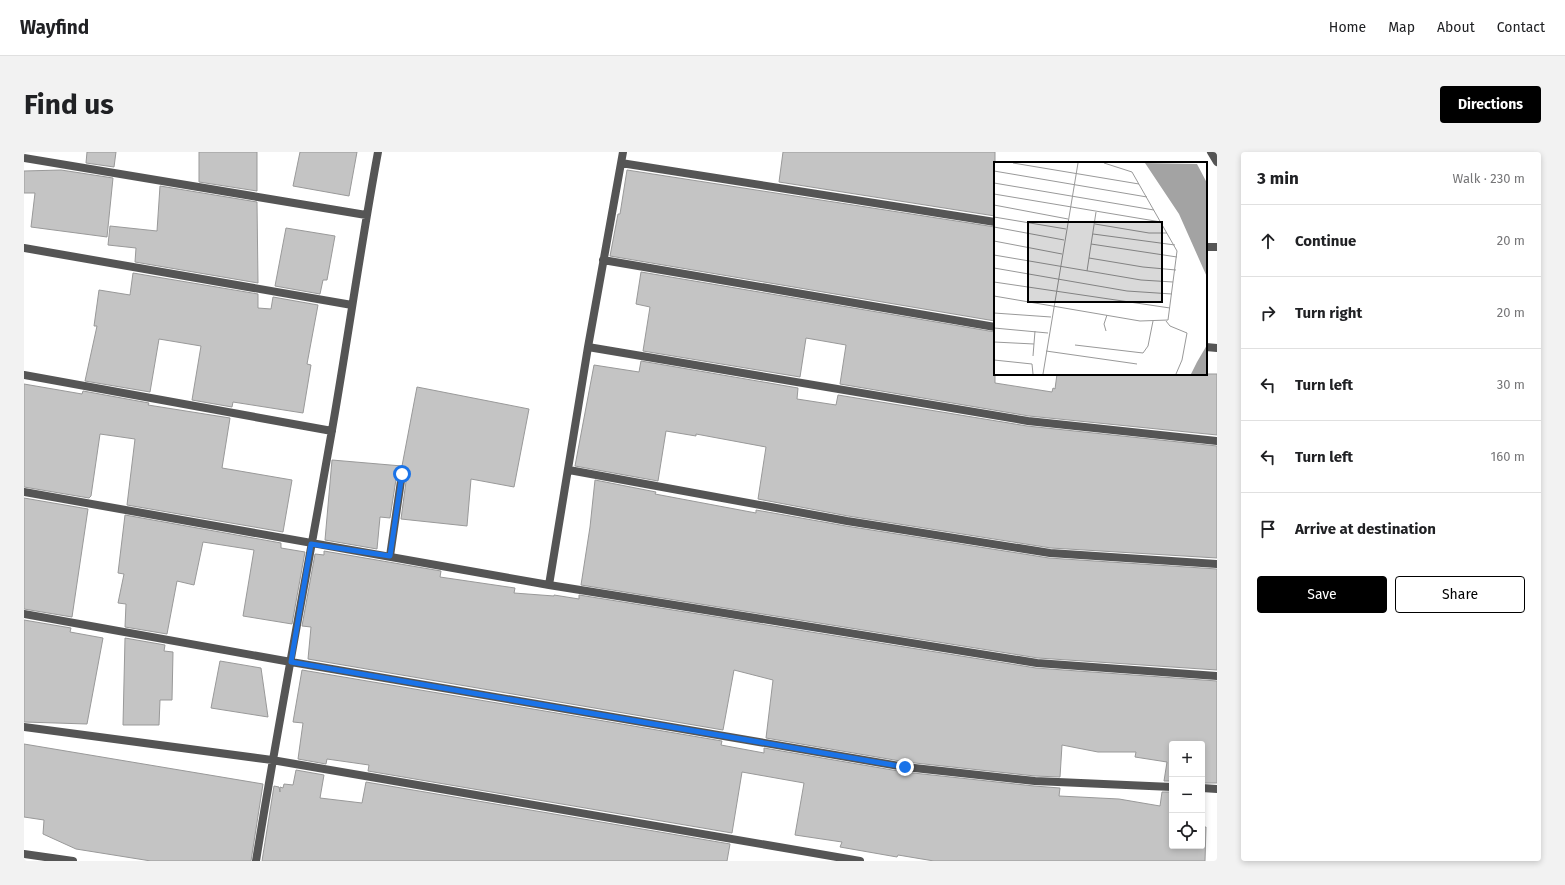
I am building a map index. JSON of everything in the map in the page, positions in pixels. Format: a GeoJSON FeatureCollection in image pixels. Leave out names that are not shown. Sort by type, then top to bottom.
{"type":"FeatureCollection","features":[{"type":"Feature","properties":{"kind":"street"},"geometry":{"type":"LineString","coordinates":[[256,861],[272,760],[332,431],[366,215],[378,152]]}},
{"type":"Feature","properties":{"kind":"street"},"geometry":{"type":"LineString","coordinates":[[549,585],[588,347],[623,152]]}},
{"type":"Feature","properties":{"kind":"street"},"geometry":{"type":"LineString","coordinates":[[1211,152],[1217,162]]}},
{"type":"Feature","properties":{"kind":"street"},"geometry":{"type":"LineString","coordinates":[[24,158],[366,215]]}},
{"type":"Feature","properties":{"kind":"street"},"geometry":{"type":"LineString","coordinates":[[621,163],[994,222]]}},
{"type":"Feature","properties":{"kind":"street"},"geometry":{"type":"LineString","coordinates":[[24,248],[352,305]]}},
{"type":"Feature","properties":{"kind":"street"},"geometry":{"type":"LineString","coordinates":[[603,260],[994,327]]}},
{"type":"Feature","properties":{"kind":"street"},"geometry":{"type":"LineString","coordinates":[[588,347],[1028,421],[1217,441]]}},
{"type":"Feature","properties":{"kind":"street"},"geometry":{"type":"LineString","coordinates":[[24,375],[332,431]]}},
{"type":"Feature","properties":{"kind":"street"},"geometry":{"type":"LineString","coordinates":[[569,470],[847,521],[1050,553],[1217,564]]}},
{"type":"Feature","properties":{"kind":"street"},"geometry":{"type":"LineString","coordinates":[[390,556],[402,474]]}},
{"type":"Feature","properties":{"kind":"street"},"geometry":{"type":"LineString","coordinates":[[24,492],[549,585],[1037,663],[1217,676]]}},
{"type":"Feature","properties":{"kind":"street"},"geometry":{"type":"LineString","coordinates":[[24,614],[291,662],[905,767],[1035,781],[1169,787]]}},
{"type":"Feature","properties":{"kind":"street"},"geometry":{"type":"LineString","coordinates":[[24,727],[272,760],[860,861]]}},
{"type":"Feature","properties":{"kind":"street"},"geometry":{"type":"LineString","coordinates":[[1205,788],[1217,789]]}},
{"type":"Feature","properties":{"kind":"street"},"geometry":{"type":"LineString","coordinates":[[24,854],[73,861]]}},
{"type":"Feature","properties":{"kind":"building"},"geometry":{"type":"Polygon","coordinates":[[[87,152],[116,152],[114,167],[86,163],[87,152]]]}},
{"type":"Feature","properties":{"kind":"building"},"geometry":{"type":"Polygon","coordinates":[[[199,152],[257,152],[257,191],[199,182],[199,152]]]}},
{"type":"Feature","properties":{"kind":"building"},"geometry":{"type":"Polygon","coordinates":[[[300,152],[357,152],[349,196],[293,186],[300,152]]]}},
{"type":"Feature","properties":{"kind":"building"},"geometry":{"type":"Polygon","coordinates":[[[783,152],[995,152],[994,216],[779,182],[783,152]]]}},
{"type":"Feature","properties":{"kind":"building"},"geometry":{"type":"Polygon","coordinates":[[[61,170],[113,178],[107,237],[31,227],[35,193],[24,193],[24,171],[61,170]]]}},
{"type":"Feature","properties":{"kind":"building"},"geometry":{"type":"Polygon","coordinates":[[[627,170],[994,227],[994,321],[610,256],[618,214],[620,214],[627,170]]]}},
{"type":"Feature","properties":{"kind":"building"},"geometry":{"type":"Polygon","coordinates":[[[160,186],[257,202],[258,283],[135,262],[136,248],[108,245],[110,226],[157,231],[160,186]]]}},
{"type":"Feature","properties":{"kind":"building"},"geometry":{"type":"Polygon","coordinates":[[[286,228],[335,236],[327,280],[323,280],[320,294],[275,286],[286,228]]]}},
{"type":"Feature","properties":{"kind":"building"},"geometry":{"type":"Polygon","coordinates":[[[641,272],[994,332],[995,383],[1052,392],[1053,388],[1055,389],[1057,375],[1217,374],[1217,435],[1029,416],[840,384],[846,345],[806,338],[800,377],[643,351],[650,307],[636,304],[641,272]]]}},
{"type":"Feature","properties":{"kind":"building"},"geometry":{"type":"Polygon","coordinates":[[[133,273],[258,294],[258,308],[271,309],[273,297],[318,305],[307,364],[311,365],[303,413],[233,402],[232,407],[192,400],[201,346],[159,339],[150,392],[85,381],[97,326],[94,326],[99,290],[130,295],[133,273]]]}},
{"type":"Feature","properties":{"kind":"building"},"geometry":{"type":"Polygon","coordinates":[[[641,361],[798,388],[797,399],[836,405],[838,395],[1027,426],[1217,446],[1217,558],[1051,548],[848,516],[758,499],[766,447],[696,434],[696,436],[666,431],[658,481],[575,466],[594,365],[639,372],[641,361]]]}},
{"type":"Feature","properties":{"kind":"building"},"geometry":{"type":"Polygon","coordinates":[[[24,384],[82,394],[83,391],[149,403],[148,405],[230,418],[222,468],[292,480],[283,532],[127,505],[135,439],[100,434],[91,496],[89,498],[24,487],[24,384]]]}},
{"type":"Feature","properties":{"kind":"building"},"geometry":{"type":"Polygon","coordinates":[[[417,387],[529,409],[514,487],[471,479],[467,526],[401,519],[407,474],[405,469],[400,469],[397,473],[390,518],[380,517],[377,549],[325,540],[332,460],[402,466],[417,387]]]}},
{"type":"Feature","properties":{"kind":"building"},"geometry":{"type":"Polygon","coordinates":[[[595,480],[656,492],[655,494],[756,513],[756,510],[846,526],[1049,558],[1217,569],[1217,670],[1038,658],[581,585],[590,527],[595,480]]]}},
{"type":"Feature","properties":{"kind":"building"},"geometry":{"type":"Polygon","coordinates":[[[24,498],[88,509],[72,617],[24,609],[24,498]]]}},
{"type":"Feature","properties":{"kind":"building"},"geometry":{"type":"Polygon","coordinates":[[[125,515],[281,543],[281,548],[305,552],[292,624],[243,616],[254,550],[203,542],[194,585],[177,581],[167,634],[125,627],[126,604],[118,603],[124,574],[118,573],[125,515]]]}},
{"type":"Feature","properties":{"kind":"building"},"geometry":{"type":"Polygon","coordinates":[[[324,551],[441,571],[440,577],[515,588],[514,593],[554,595],[579,599],[579,595],[1036,668],[1217,681],[1217,783],[1205,783],[1205,741],[1169,741],[1169,781],[1164,781],[1167,762],[1135,757],[1136,752],[1098,752],[1062,745],[1060,777],[1035,776],[906,762],[766,738],[773,680],[734,670],[723,730],[308,659],[311,627],[302,626],[315,554],[324,555],[324,551]]]}},
{"type":"Feature","properties":{"kind":"building"},"geometry":{"type":"Polygon","coordinates":[[[24,620],[71,628],[70,632],[103,638],[87,724],[24,722],[24,620]]]}},
{"type":"Feature","properties":{"kind":"building"},"geometry":{"type":"Polygon","coordinates":[[[125,638],[165,645],[164,651],[173,652],[172,700],[160,700],[159,725],[123,725],[125,638]]]}},
{"type":"Feature","properties":{"kind":"building"},"geometry":{"type":"Polygon","coordinates":[[[220,661],[261,668],[268,717],[211,708],[220,661]]]}},
{"type":"Feature","properties":{"kind":"building"},"geometry":{"type":"Polygon","coordinates":[[[302,670],[722,741],[721,745],[764,753],[764,748],[904,772],[1060,788],[1059,796],[1119,799],[1160,806],[1162,792],[1169,792],[1169,849],[1205,849],[1206,827],[1205,861],[934,861],[898,855],[897,857],[840,847],[842,842],[795,835],[804,783],[742,772],[732,833],[368,771],[369,765],[327,759],[326,764],[298,759],[303,723],[293,722],[302,670]]]}},
{"type":"Feature","properties":{"kind":"building"},"geometry":{"type":"Polygon","coordinates":[[[24,744],[263,784],[251,861],[151,861],[76,849],[43,834],[44,820],[24,817],[24,744]]]}},
{"type":"Feature","properties":{"kind":"building"},"geometry":{"type":"Polygon","coordinates":[[[296,770],[324,775],[320,798],[362,803],[366,782],[730,844],[727,861],[262,861],[274,786],[279,787],[280,792],[280,787],[283,788],[284,784],[293,785],[296,770]]]}},
{"type":"Feature","properties":{"kind":"route"},"geometry":{"type":"LineString","coordinates":[[402,474],[390,556],[311,544],[291,662],[905,767]]}}]}
